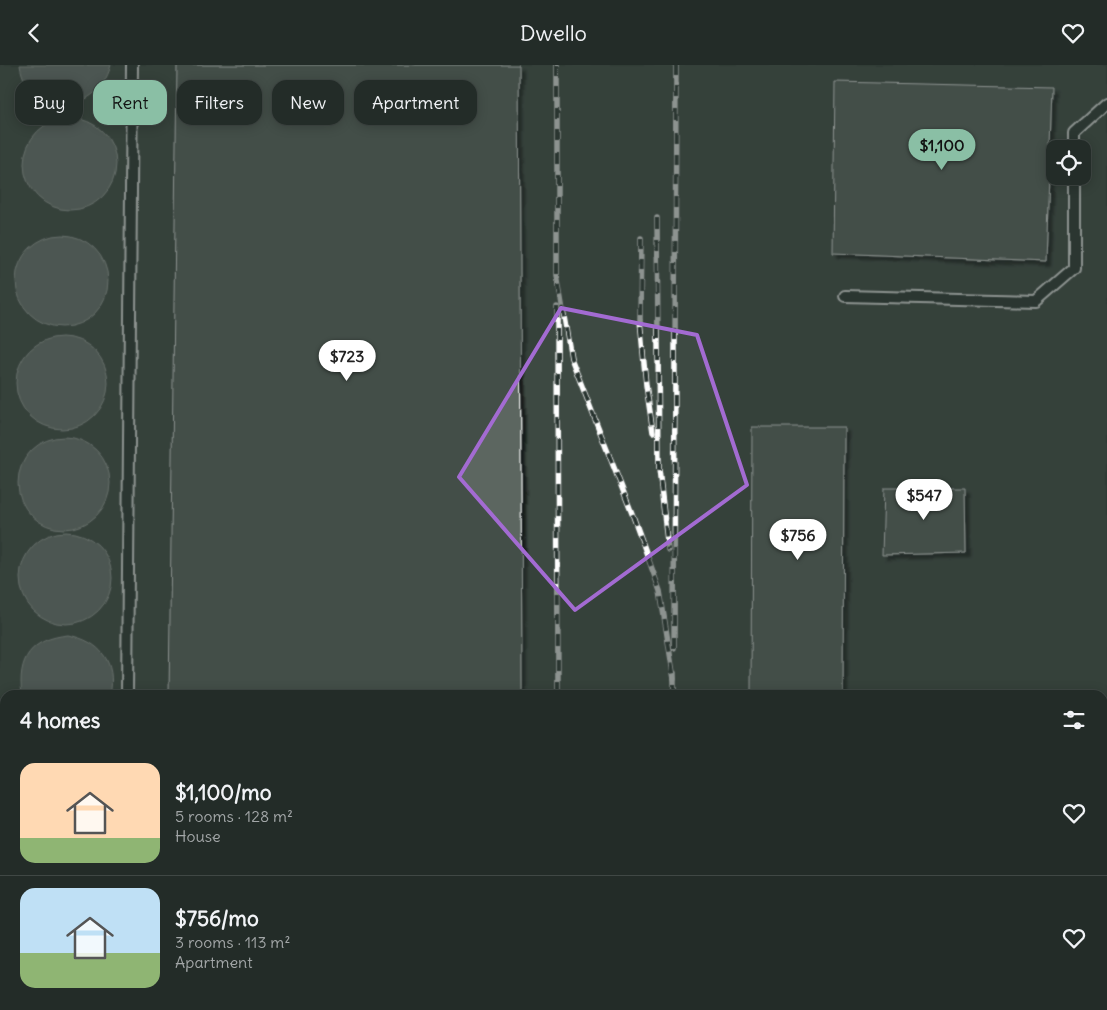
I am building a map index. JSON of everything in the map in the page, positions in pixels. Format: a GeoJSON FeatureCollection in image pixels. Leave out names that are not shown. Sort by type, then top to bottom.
{"type":"FeatureCollection","features":[{"type":"Feature","properties":{"kind":"lane"},"geometry":{"type":"LineString","coordinates":[[128,690],[132,65]]}},
{"type":"Feature","properties":{"kind":"lane"},"geometry":{"type":"LineString","coordinates":[[1074,140],[1074,133],[1107,103]]}},
{"type":"Feature","properties":{"kind":"lane"},"geometry":{"type":"LineString","coordinates":[[846,296],[1036,301],[1074,268],[1074,185]]}},
{"type":"Feature","properties":{"kind":"highlighted area"},"geometry":{"type":"Polygon","coordinates":[[[561,308],[697,335],[747,485],[575,610],[459,477],[561,308]]]}},
{"type":"Feature","properties":{"kind":"shaded area"},"geometry":{"type":"Polygon","coordinates":[[[0,65],[1107,65],[1107,690],[0,690],[0,65]]]}},
{"type":"Feature","properties":{"kind":"shaded area"},"geometry":{"type":"Polygon","coordinates":[[[20,65],[111,65],[104,80],[93,80],[93,94],[83,100],[83,80],[24,80],[20,65]]]}},
{"type":"Feature","properties":{"kind":"shaded area"},"geometry":{"type":"Polygon","coordinates":[[[83,120],[88,122],[108,139],[115,155],[115,173],[108,189],[95,202],[79,209],[61,209],[45,202],[32,189],[25,173],[25,155],[28,146],[38,132],[47,125],[83,125],[83,120]]]}},
{"type":"Feature","properties":{"kind":"shaded area"},"geometry":{"type":"Polygon","coordinates":[[[62,235],[71,236],[88,243],[100,255],[107,272],[107,290],[100,307],[88,319],[71,326],[62,327],[53,326],[36,319],[24,307],[17,290],[16,281],[17,272],[24,255],[36,243],[53,236],[62,235]]]}},
{"type":"Feature","properties":{"kind":"shaded area"},"geometry":{"type":"Polygon","coordinates":[[[62,337],[80,341],[94,351],[104,365],[108,383],[104,401],[94,415],[80,425],[62,429],[44,425],[30,415],[20,401],[16,383],[20,365],[30,351],[44,341],[62,337]]]}},
{"type":"Feature","properties":{"kind":"shaded area"},"geometry":{"type":"Polygon","coordinates":[[[64,437],[73,438],[90,445],[102,457],[109,474],[109,492],[102,509],[90,521],[73,528],[64,529],[55,528],[38,521],[26,509],[19,492],[18,483],[19,474],[26,457],[38,445],[55,438],[64,437]]]}},
{"type":"Feature","properties":{"kind":"shaded area"},"geometry":{"type":"Polygon","coordinates":[[[66,532],[84,536],[98,546],[108,560],[112,578],[108,596],[98,610],[84,620],[66,624],[48,620],[34,610],[24,596],[20,578],[24,560],[34,546],[48,536],[66,532]]]}},
{"type":"Feature","properties":{"kind":"shaded area"},"geometry":{"type":"Polygon","coordinates":[[[68,635],[89,642],[97,648],[104,655],[108,663],[111,673],[111,690],[22,690],[22,671],[29,653],[44,641],[68,635]]]}},
{"type":"Feature","properties":{"kind":"building"},"geometry":{"type":"Polygon","coordinates":[[[177,65],[519,65],[522,690],[169,690],[177,65]]]}},
{"type":"Feature","properties":{"kind":"building"},"geometry":{"type":"Polygon","coordinates":[[[835,82],[1052,87],[1050,140],[1046,140],[1046,185],[1049,185],[1046,262],[833,253],[835,82]]]}},
{"type":"Feature","properties":{"kind":"building"},"geometry":{"type":"Polygon","coordinates":[[[752,427],[844,427],[843,690],[751,690],[752,427]]]}},
{"type":"Feature","properties":{"kind":"building"},"geometry":{"type":"Polygon","coordinates":[[[884,488],[965,488],[966,553],[882,555],[884,488]]]}},
{"type":"Feature","properties":{"kind":"railway"},"geometry":{"type":"LineString","coordinates":[[557,65],[557,275],[571,358],[633,516],[660,591],[674,679]]}},
{"type":"Feature","properties":{"kind":"railway"},"geometry":{"type":"LineString","coordinates":[[674,648],[676,65]]}},
{"type":"Feature","properties":{"kind":"railway"},"geometry":{"type":"LineString","coordinates":[[657,218],[659,469],[668,550]]}},
{"type":"Feature","properties":{"kind":"railway"},"geometry":{"type":"LineString","coordinates":[[641,238],[640,320],[646,385],[653,432]]}},
{"type":"Feature","properties":{"kind":"railway"},"geometry":{"type":"LineString","coordinates":[[557,307],[558,690]]}},
{"type":"Feature","properties":{"kind":"railway"},"geometry":{"type":"LineString","coordinates":[[674,673],[674,690]]}}]}
